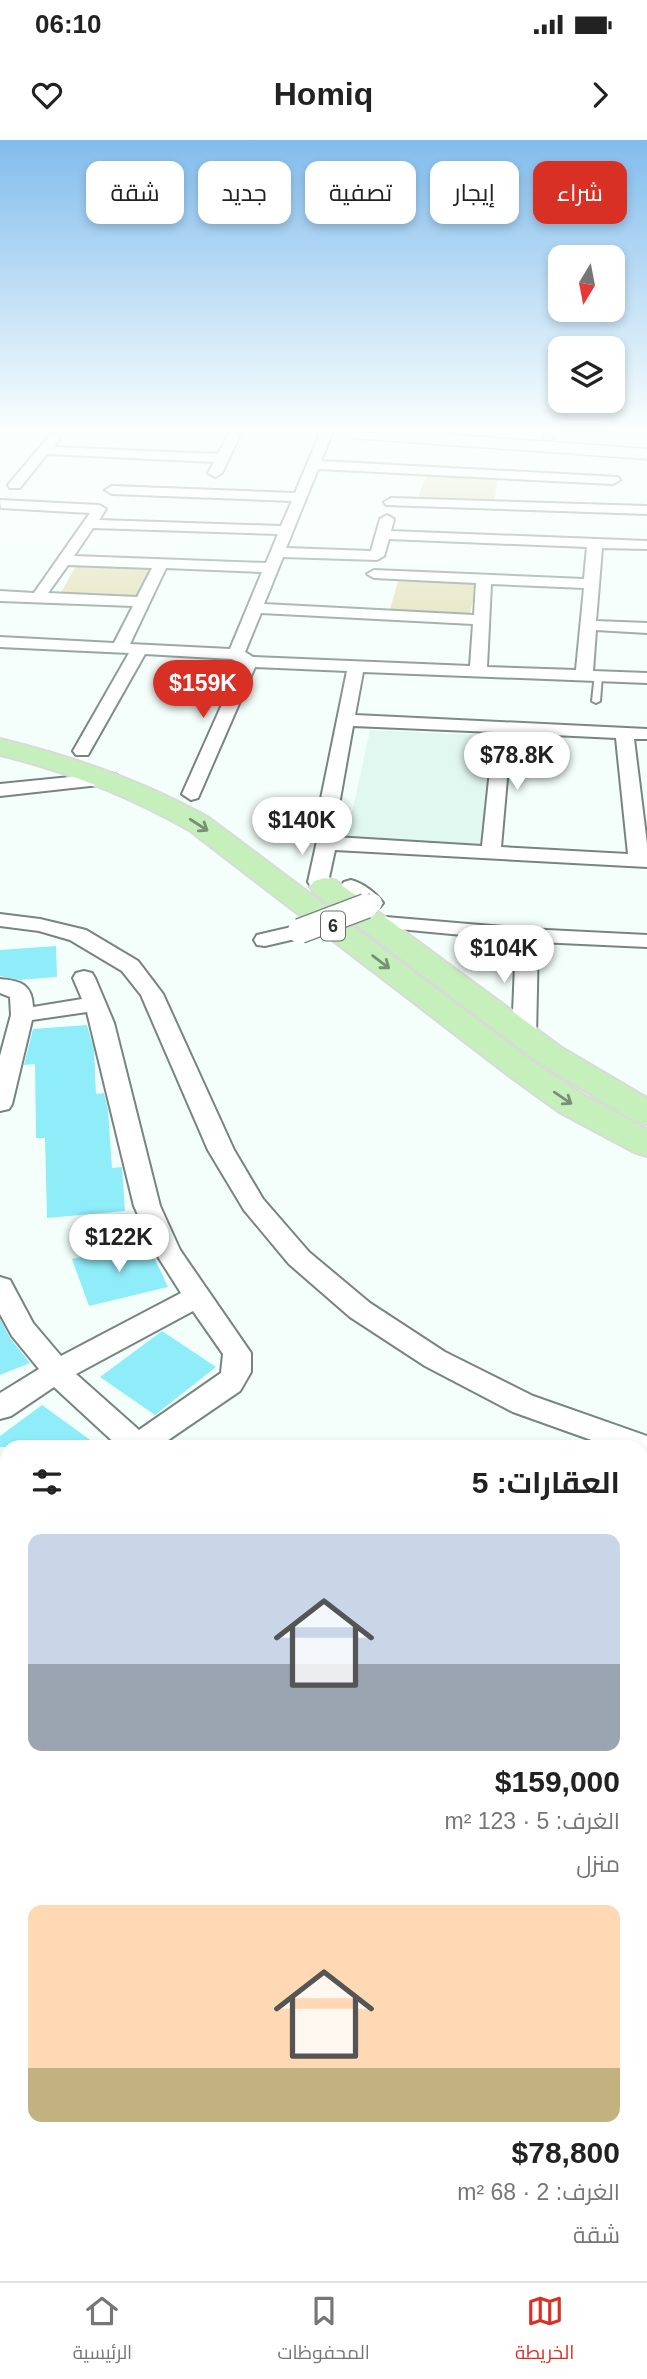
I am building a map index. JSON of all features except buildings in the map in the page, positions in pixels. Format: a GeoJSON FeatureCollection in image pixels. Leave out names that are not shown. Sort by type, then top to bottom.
{"type":"FeatureCollection","features":[{"type":"Feature","properties":{"kind":"main road","name":"6"},"geometry":{"type":"LineString","coordinates":[[0,730],[125,765],[191,794],[244,828],[318,882],[374,913],[524,1037],[647,1113]]}},
{"type":"Feature","properties":{"kind":"main road","name":"6"},"geometry":{"type":"LineString","coordinates":[[0,747],[110,779],[145,794],[199,824],[524,1071],[572,1104],[647,1144]]}},
{"type":"Feature","properties":{"kind":"street"},"geometry":{"type":"LineString","coordinates":[[37,598],[83,533]]}},
{"type":"Feature","properties":{"kind":"street"},"geometry":{"type":"LineString","coordinates":[[191,794],[243,658],[257,608],[287,533]]}},
{"type":"Feature","properties":{"kind":"street"},"geometry":{"type":"LineString","coordinates":[[370,594],[383,535],[594,542],[621,533]]}},
{"type":"Feature","properties":{"kind":"street"},"geometry":{"type":"LineString","coordinates":[[591,676],[589,625],[594,542]]}},
{"type":"Feature","properties":{"kind":"street"},"geometry":{"type":"LineString","coordinates":[[279,552],[377,556]]}},
{"type":"Feature","properties":{"kind":"street"},"geometry":{"type":"LineString","coordinates":[[64,560],[273,568]]}},
{"type":"Feature","properties":{"kind":"street"},"geometry":{"type":"LineString","coordinates":[[120,648],[161,564]]}},
{"type":"Feature","properties":{"kind":"street"},"geometry":{"type":"LineString","coordinates":[[257,608],[484,579],[590,584]]}},
{"type":"Feature","properties":{"kind":"street"},"geometry":{"type":"LineString","coordinates":[[478,671],[484,579]]}},
{"type":"Feature","properties":{"kind":"street"},"geometry":{"type":"LineString","coordinates":[[370,594],[481,620]]}},
{"type":"Feature","properties":{"kind":"street"},"geometry":{"type":"LineString","coordinates":[[0,596],[142,602]]}},
{"type":"Feature","properties":{"kind":"street"},"geometry":{"type":"LineString","coordinates":[[589,625],[647,628]]}},
{"type":"Feature","properties":{"kind":"street"},"geometry":{"type":"LineString","coordinates":[[0,642],[140,649],[356,666],[647,678]]}},
{"type":"Feature","properties":{"kind":"street"},"geometry":{"type":"LineString","coordinates":[[82,751],[140,649]]}},
{"type":"Feature","properties":{"kind":"street"},"geometry":{"type":"LineString","coordinates":[[318,882],[327,841],[324,834],[348,720],[356,666]]}},
{"type":"Feature","properties":{"kind":"street"},"geometry":{"type":"LineString","coordinates":[[348,720],[647,734]]}},
{"type":"Feature","properties":{"kind":"street"},"geometry":{"type":"LineString","coordinates":[[491,852],[503,727]]}},
{"type":"Feature","properties":{"kind":"street"},"geometry":{"type":"LineString","coordinates":[[327,841],[340,845],[643,860],[624,733]]}},
{"type":"Feature","properties":{"kind":"street"},"geometry":{"type":"LineString","coordinates":[[0,790],[110,779]]}},
{"type":"Feature","properties":{"kind":"street"},"geometry":{"type":"LineString","coordinates":[[351,886],[374,913]]}},
{"type":"Feature","properties":{"kind":"street"},"geometry":{"type":"LineString","coordinates":[[265,940],[374,913],[527,935],[647,941]]}},
{"type":"Feature","properties":{"kind":"street"},"geometry":{"type":"LineString","coordinates":[[0,920],[40,925],[78,935],[131,965],[152,994],[220,1150],[253,1204],[299,1258],[360,1310],[435,1359],[523,1404],[624,1440]]}},
{"type":"Feature","properties":{"kind":"street"},"geometry":{"type":"LineString","coordinates":[[524,1037],[527,935]]}},
{"type":"Feature","properties":{"kind":"street"},"geometry":{"type":"LineString","coordinates":[[84,978],[103,1023],[146,1206],[168,1252],[237,1353],[236,1374],[230,1383],[147,1440]]}},
{"type":"Feature","properties":{"kind":"street"},"geometry":{"type":"LineString","coordinates":[[0,986],[11,987],[21,994],[22,1014],[0,1104]]}},
{"type":"Feature","properties":{"kind":"street"},"geometry":{"type":"LineString","coordinates":[[22,1014],[95,1004]]}},
{"type":"Feature","properties":{"kind":"street"},"geometry":{"type":"LineString","coordinates":[[0,1287],[22,1329],[72,1389],[129,1440]]}},
{"type":"Feature","properties":{"kind":"street"},"geometry":{"type":"LineString","coordinates":[[0,1408],[57,1371],[198,1296]]}},
{"type":"Feature","properties":{"kind":"lane"},"geometry":{"type":"LineString","coordinates":[[591,676],[596,701]]}},
{"type":"Feature","properties":{"kind":"shaded area"},"geometry":{"type":"Polygon","coordinates":[[[77,564],[154,567],[139,599],[59,596],[77,564]]]}},
{"type":"Feature","properties":{"kind":"shaded area"},"geometry":{"type":"Polygon","coordinates":[[[399,578],[477,582],[470,614],[390,609],[399,578]]]}},
{"type":"Feature","properties":{"kind":"shaded area"},"geometry":{"type":"Polygon","coordinates":[[[370,730],[497,736],[487,848],[346,840],[370,730]]]}}]}
